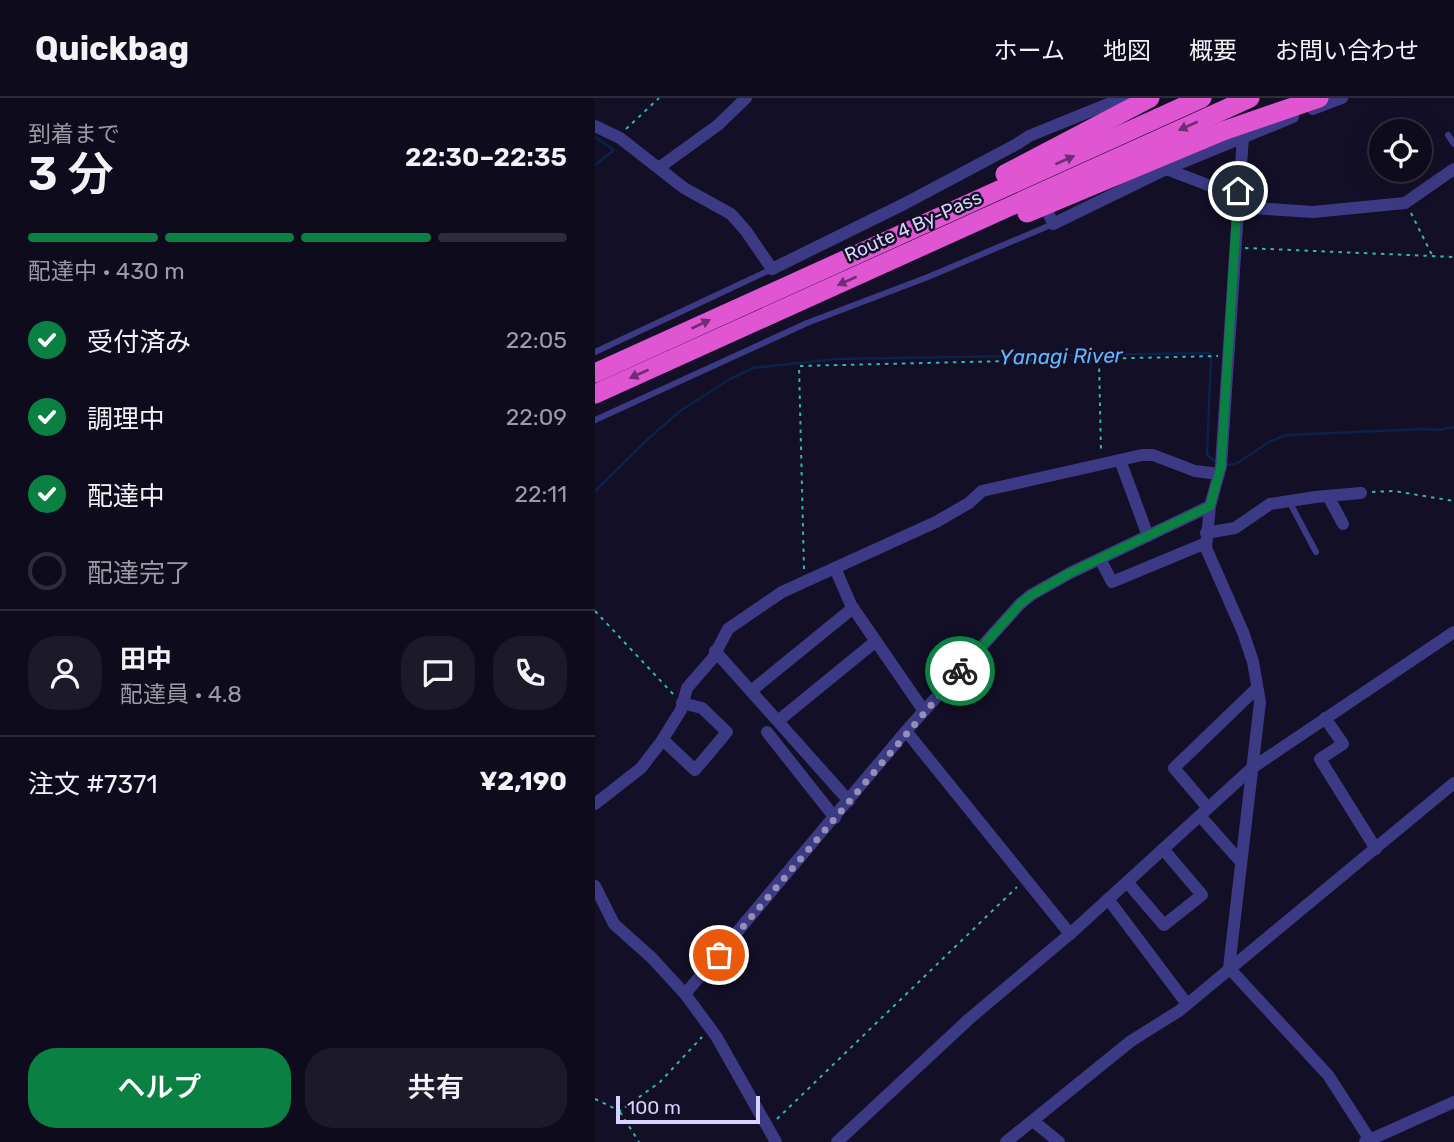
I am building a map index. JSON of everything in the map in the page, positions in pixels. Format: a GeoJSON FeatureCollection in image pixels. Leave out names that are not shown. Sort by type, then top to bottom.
{"type":"FeatureCollection","features":[{"type":"Feature","properties":{"kind":"highway"},"geometry":{"type":"LineString","coordinates":[[923,224],[1055,146],[1150,98]]}},
{"type":"Feature","properties":{"kind":"highway","name":"Route 4 By-Pass"},"geometry":{"type":"LineString","coordinates":[[595,373],[1202,98]]}},
{"type":"Feature","properties":{"kind":"highway","name":"Route 4 By-Pass"},"geometry":{"type":"LineString","coordinates":[[595,394],[1250,98]]}},
{"type":"Feature","properties":{"kind":"highway"},"geometry":{"type":"LineString","coordinates":[[884,264],[982,230],[1092,187],[1223,131],[1319,98]]}},
{"type":"Feature","properties":{"kind":"street"},"geometry":{"type":"LineString","coordinates":[[660,167],[718,125],[746,98]]}},
{"type":"Feature","properties":{"kind":"street"},"geometry":{"type":"LineString","coordinates":[[595,126],[620,138],[684,188],[731,214],[772,269],[904,204],[1029,136],[1123,98]]}},
{"type":"Feature","properties":{"kind":"street"},"geometry":{"type":"LineString","coordinates":[[1047,210],[1053,224],[1166,169],[1342,98]]}},
{"type":"Feature","properties":{"kind":"street"},"geometry":{"type":"LineString","coordinates":[[1243,136],[1219,474],[1210,506],[1206,538],[1206,548],[1243,632],[1260,702],[1229,968],[1328,1075],[1367,1141],[1426,1113],[1453,1106]]}},
{"type":"Feature","properties":{"kind":"street"},"geometry":{"type":"LineString","coordinates":[[1017,144],[1023,157]]}},
{"type":"Feature","properties":{"kind":"street"},"geometry":{"type":"LineString","coordinates":[[1166,169],[1229,192],[1238,191]]}},
{"type":"Feature","properties":{"kind":"street"},"geometry":{"type":"LineString","coordinates":[[1238,207],[1313,212],[1405,203],[1454,169]]}},
{"type":"Feature","properties":{"kind":"street"},"geometry":{"type":"LineString","coordinates":[[595,804],[641,768],[663,740],[673,725],[687,688],[713,658],[728,629],[782,592],[936,522],[969,503],[982,491],[1153,455],[1195,471],[1219,474]]}},
{"type":"Feature","properties":{"kind":"street"},"geometry":{"type":"LineString","coordinates":[[1120,460],[1148,536]]}},
{"type":"Feature","properties":{"kind":"street"},"geometry":{"type":"LineString","coordinates":[[1101,559],[1112,582],[1206,538],[1235,528],[1270,504],[1361,493]]}},
{"type":"Feature","properties":{"kind":"street"},"geometry":{"type":"LineString","coordinates":[[1328,496],[1343,524]]}},
{"type":"Feature","properties":{"kind":"street"},"geometry":{"type":"LineString","coordinates":[[685,994],[906,731],[1020,604],[1031,595],[1210,506]]}},
{"type":"Feature","properties":{"kind":"street"},"geometry":{"type":"LineString","coordinates":[[835,568],[853,608],[924,711]]}},
{"type":"Feature","properties":{"kind":"street"},"geometry":{"type":"LineString","coordinates":[[751,691],[853,608]]}},
{"type":"Feature","properties":{"kind":"street"},"geometry":{"type":"LineString","coordinates":[[837,1142],[969,1019],[1070,934],[1252,768],[1454,632]]}},
{"type":"Feature","properties":{"kind":"street"},"geometry":{"type":"LineString","coordinates":[[778,721],[876,641]]}},
{"type":"Feature","properties":{"kind":"street"},"geometry":{"type":"LineString","coordinates":[[715,651],[849,801]]}},
{"type":"Feature","properties":{"kind":"street"},"geometry":{"type":"LineString","coordinates":[[1241,862],[1174,768],[1257,688]]}},
{"type":"Feature","properties":{"kind":"street"},"geometry":{"type":"LineString","coordinates":[[663,740],[695,770],[727,732],[702,708],[682,703]]}},
{"type":"Feature","properties":{"kind":"street"},"geometry":{"type":"LineString","coordinates":[[1325,718],[1343,744],[1319,759],[1376,849]]}},
{"type":"Feature","properties":{"kind":"street"},"geometry":{"type":"LineString","coordinates":[[906,731],[1070,934]]}},
{"type":"Feature","properties":{"kind":"street"},"geometry":{"type":"LineString","coordinates":[[768,732],[835,818]]}},
{"type":"Feature","properties":{"kind":"street"},"geometry":{"type":"LineString","coordinates":[[1006,1142],[1131,1041],[1187,1004],[1454,783]]}},
{"type":"Feature","properties":{"kind":"street"},"geometry":{"type":"LineString","coordinates":[[1127,881],[1164,925],[1202,895],[1163,849]]}},
{"type":"Feature","properties":{"kind":"street"},"geometry":{"type":"LineString","coordinates":[[595,886],[614,924],[652,958],[685,994],[710,1028],[776,1142]]}},
{"type":"Feature","properties":{"kind":"street"},"geometry":{"type":"LineString","coordinates":[[1108,899],[1187,1004]]}},
{"type":"Feature","properties":{"kind":"street"},"geometry":{"type":"LineString","coordinates":[[1033,1121],[1059,1142]]}},
{"type":"Feature","properties":{"kind":"lane"},"geometry":{"type":"LineString","coordinates":[[1448,135],[1454,144]]}},
{"type":"Feature","properties":{"kind":"lane"},"geometry":{"type":"LineString","coordinates":[[595,420],[807,323],[927,277],[1053,224]]}},
{"type":"Feature","properties":{"kind":"lane"},"geometry":{"type":"LineString","coordinates":[[595,352],[772,269]]}},
{"type":"Feature","properties":{"kind":"lane"},"geometry":{"type":"LineString","coordinates":[[1289,501],[1316,552]]}},
{"type":"Feature","properties":{"kind":"path"},"geometry":{"type":"LineString","coordinates":[[620,138],[659,98]]}},
{"type":"Feature","properties":{"kind":"path"},"geometry":{"type":"LineString","coordinates":[[1405,203],[1432,257]]}},
{"type":"Feature","properties":{"kind":"path"},"geometry":{"type":"LineString","coordinates":[[1235,247],[1454,257]]}},
{"type":"Feature","properties":{"kind":"path"},"geometry":{"type":"LineString","coordinates":[[804,582],[799,366],[1229,356]]}},
{"type":"Feature","properties":{"kind":"path"},"geometry":{"type":"LineString","coordinates":[[1099,359],[1101,464]]}},
{"type":"Feature","properties":{"kind":"path"},"geometry":{"type":"LineString","coordinates":[[1361,493],[1394,491],[1454,502]]}},
{"type":"Feature","properties":{"kind":"path"},"geometry":{"type":"LineString","coordinates":[[595,611],[682,703]]}},
{"type":"Feature","properties":{"kind":"path"},"geometry":{"type":"LineString","coordinates":[[768,1128],[1025,879]]}},
{"type":"Feature","properties":{"kind":"path"},"geometry":{"type":"LineString","coordinates":[[620,1111],[660,1082],[710,1028]]}},
{"type":"Feature","properties":{"kind":"path"},"geometry":{"type":"LineString","coordinates":[[595,1099],[620,1111],[639,1142]]}},
{"type":"Feature","properties":{"kind":"waterway"},"geometry":{"type":"LineString","coordinates":[[595,137],[614,150],[595,165]]}},
{"type":"Feature","properties":{"kind":"waterway","name":"Yanagi River"},"geometry":{"type":"LineString","coordinates":[[595,491],[680,411],[730,379],[753,368],[836,359],[1210,353],[1207,455],[1216,462]]}},
{"type":"Feature","properties":{"kind":"waterway","name":"Yanagi River"},"geometry":{"type":"LineString","coordinates":[[1225,465],[1236,464],[1269,442],[1286,435],[1437,430],[1454,427]]}},
{"type":"Feature","properties":{"kind":"way so far"},"geometry":{"type":"LineString","coordinates":[[719,955],[906,731],[960,671]]}},
{"type":"Feature","properties":{"kind":"route"},"geometry":{"type":"LineString","coordinates":[[960,671],[1031,595],[1070,573],[1210,506],[1221,466],[1238,191]]}}]}
